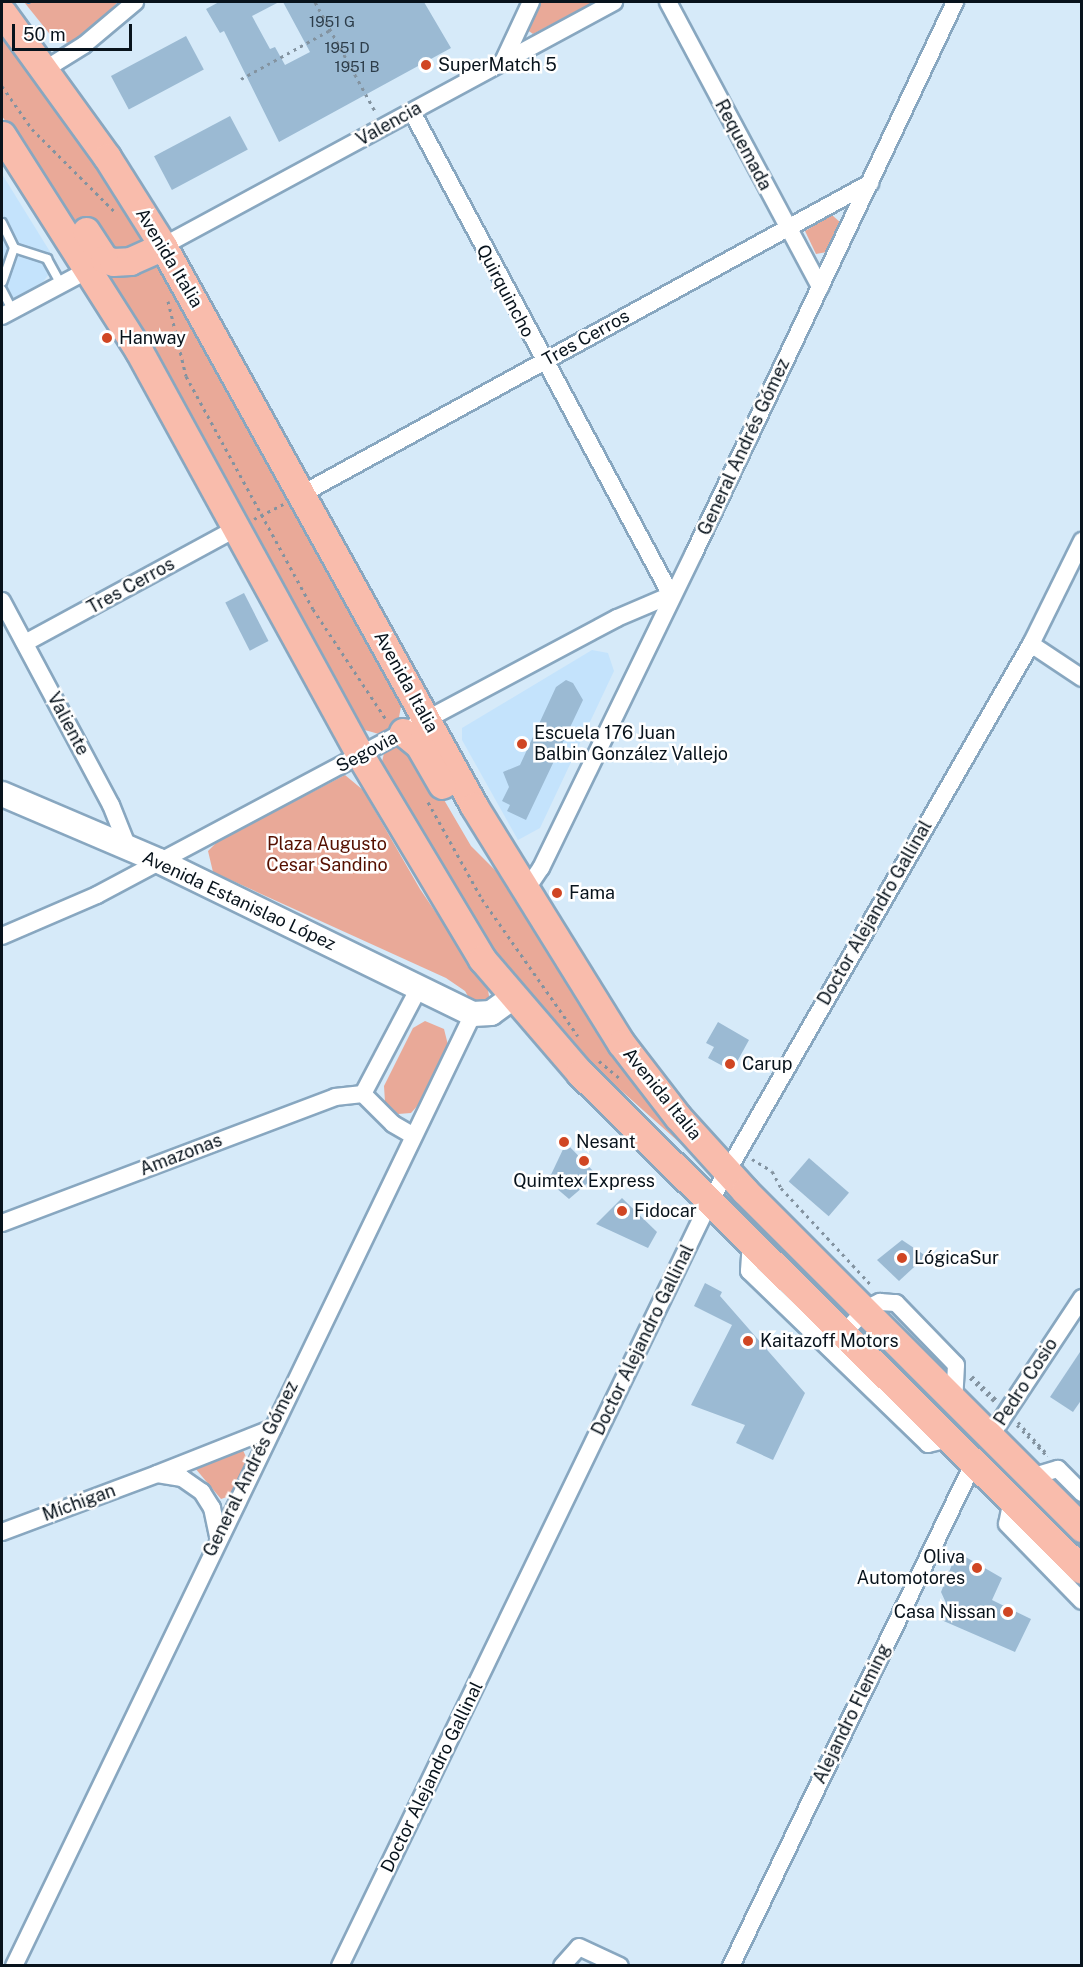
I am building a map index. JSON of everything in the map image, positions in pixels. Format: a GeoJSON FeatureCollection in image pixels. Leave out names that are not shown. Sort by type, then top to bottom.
{"type":"FeatureCollection","features":[{"type":"Feature","properties":{"kind":"main road","name":"Avenida Italia"},"geometry":{"type":"LineString","coordinates":[[2,12],[163,246],[426,720],[526,890],[627,1051],[737,1163],[837,1282],[1082,1528]]}},
{"type":"Feature","properties":{"kind":"main road"},"geometry":{"type":"LineString","coordinates":[[2,135],[90,268],[237,528],[360,755],[455,917],[512,998],[701,1170],[711,1175],[737,1163]]}},
{"type":"Feature","properties":{"kind":"main road"},"geometry":{"type":"LineString","coordinates":[[26,169],[60,193],[104,259],[130,261],[163,246]]}},
{"type":"Feature","properties":{"kind":"main road"},"geometry":{"type":"LineString","coordinates":[[399,734],[419,745],[476,840],[505,855]]}},
{"type":"Feature","properties":{"kind":"main road"},"geometry":{"type":"LineString","coordinates":[[585,1064],[709,1203],[1082,1570]]}},
{"type":"Feature","properties":{"kind":"main road"},"geometry":{"type":"LineString","coordinates":[[709,1203],[736,1202],[793,1259],[825,1281],[837,1282]]}},
{"type":"Feature","properties":{"kind":"street"},"geometry":{"type":"LineString","coordinates":[[44,70],[84,45],[135,2]]}},
{"type":"Feature","properties":{"kind":"street"},"geometry":{"type":"LineString","coordinates":[[503,62],[531,2]]}},
{"type":"Feature","properties":{"kind":"street","name":"Valencia"},"geometry":{"type":"LineString","coordinates":[[163,246],[614,2]]}},
{"type":"Feature","properties":{"kind":"street","name":"Requemada"},"geometry":{"type":"LineString","coordinates":[[668,2],[820,287]]}},
{"type":"Feature","properties":{"kind":"street","name":"General Andrés Gómez"},"geometry":{"type":"LineString","coordinates":[[526,890],[541,868],[956,2]]}},
{"type":"Feature","properties":{"kind":"street","name":"Quirquincho"},"geometry":{"type":"LineString","coordinates":[[412,112],[542,362],[671,595]]}},
{"type":"Feature","properties":{"kind":"street","name":"Tres Cerros"},"geometry":{"type":"LineString","coordinates":[[302,494],[870,183]]}},
{"type":"Feature","properties":{"kind":"street"},"geometry":{"type":"LineString","coordinates":[[7,313],[90,268]]}},
{"type":"Feature","properties":{"kind":"street","name":"Tres Cerros"},"geometry":{"type":"LineString","coordinates":[[25,643],[237,528]]}},
{"type":"Feature","properties":{"kind":"street","name":"Doctor Alejandro Gallinal"},"geometry":{"type":"LineString","coordinates":[[340,1965],[709,1203],[737,1163],[1031,644],[1082,541]]}},
{"type":"Feature","properties":{"kind":"street","name":"Segovia"},"geometry":{"type":"LineString","coordinates":[[2,936],[97,895],[617,618],[671,595]]}},
{"type":"Feature","properties":{"kind":"street","name":"Valiente"},"geometry":{"type":"LineString","coordinates":[[2,601],[114,812],[129,850]]}},
{"type":"Feature","properties":{"kind":"street"},"geometry":{"type":"LineString","coordinates":[[1031,644],[1082,678]]}},
{"type":"Feature","properties":{"kind":"street","name":"Avenida Estanislao López"},"geometry":{"type":"LineString","coordinates":[[2,794],[159,861],[473,1014]]}},
{"type":"Feature","properties":{"kind":"street"},"geometry":{"type":"LineString","coordinates":[[412,1135],[393,1124],[363,1094],[419,988]]}},
{"type":"Feature","properties":{"kind":"street"},"geometry":{"type":"LineString","coordinates":[[473,1014],[491,1013],[512,998]]}},
{"type":"Feature","properties":{"kind":"street","name":"General Andrés Gómez"},"geometry":{"type":"LineString","coordinates":[[14,1965],[218,1536],[273,1428],[412,1135],[473,1014]]}},
{"type":"Feature","properties":{"kind":"street","name":"Amazonas"},"geometry":{"type":"LineString","coordinates":[[2,1223],[335,1097],[363,1094]]}},
{"type":"Feature","properties":{"kind":"street"},"geometry":{"type":"LineString","coordinates":[[751,1242],[749,1271],[928,1444],[950,1438]]}},
{"type":"Feature","properties":{"kind":"street","name":"Pedro Cosio"},"geometry":{"type":"LineString","coordinates":[[990,1437],[1082,1298]]}},
{"type":"Feature","properties":{"kind":"street"},"geometry":{"type":"LineString","coordinates":[[842,1335],[866,1309],[896,1302],[956,1365],[954,1401]]}},
{"type":"Feature","properties":{"kind":"street","name":"Míchigan"},"geometry":{"type":"LineString","coordinates":[[2,1532],[273,1428]]}},
{"type":"Feature","properties":{"kind":"street","name":"Alejandro Fleming"},"geometry":{"type":"LineString","coordinates":[[731,1965],[974,1462]]}},
{"type":"Feature","properties":{"kind":"street"},"geometry":{"type":"LineString","coordinates":[[1031,1477],[1058,1469],[1082,1493]]}},
{"type":"Feature","properties":{"kind":"street"},"geometry":{"type":"LineString","coordinates":[[157,1474],[182,1478],[202,1492],[212,1508],[218,1536]]}},
{"type":"Feature","properties":{"kind":"street"},"geometry":{"type":"LineString","coordinates":[[1012,1499],[1007,1524],[1082,1601]]}},
{"type":"Feature","properties":{"kind":"street"},"geometry":{"type":"LineString","coordinates":[[562,1965],[579,1947],[620,1965]]}},
{"type":"Feature","properties":{"kind":"lane"},"geometry":{"type":"LineString","coordinates":[[2,223],[14,248],[2,282]]}},
{"type":"Feature","properties":{"kind":"lane"},"geometry":{"type":"LineString","coordinates":[[14,248],[47,259],[61,284]]}},
{"type":"Feature","properties":{"kind":"lane"},"geometry":{"type":"LineString","coordinates":[[2,290],[7,313]]}},
{"type":"Feature","properties":{"kind":"path"},"geometry":{"type":"LineString","coordinates":[[315,2],[384,128]]}},
{"type":"Feature","properties":{"kind":"path"},"geometry":{"type":"LineString","coordinates":[[241,79],[330,30]]}},
{"type":"Feature","properties":{"kind":"path"},"geometry":{"type":"LineString","coordinates":[[2,86],[32,129],[118,215]]}},
{"type":"Feature","properties":{"kind":"path"},"geometry":{"type":"LineString","coordinates":[[165,292],[186,376],[314,609],[399,734]]}},
{"type":"Feature","properties":{"kind":"path"},"geometry":{"type":"LineString","coordinates":[[237,528],[302,494]]}},
{"type":"Feature","properties":{"kind":"path"},"geometry":{"type":"LineString","coordinates":[[427,799],[482,899],[584,1046]]}},
{"type":"Feature","properties":{"kind":"path"},"geometry":{"type":"LineString","coordinates":[[585,1064],[621,1080]]}},
{"type":"Feature","properties":{"kind":"path"},"geometry":{"type":"LineString","coordinates":[[737,1163],[772,1171],[781,1188],[879,1296],[896,1302]]}},
{"type":"Feature","properties":{"kind":"shaded area"},"geometry":{"type":"Polygon","coordinates":[[[2,174],[57,263],[43,282],[2,305],[2,174]]]}},
{"type":"Feature","properties":{"kind":"shaded area","name":"Escuela 176 Juan Balbin González Vallejo"},"geometry":{"type":"Polygon","coordinates":[[[592,650],[608,653],[614,671],[540,828],[518,840],[462,740],[462,728],[592,650]]]}},
{"type":"Feature","properties":{"kind":"green space"},"geometry":{"type":"Polygon","coordinates":[[[24,2],[118,2],[80,40],[65,43],[53,38],[24,2]]]}},
{"type":"Feature","properties":{"kind":"green space"},"geometry":{"type":"Polygon","coordinates":[[[538,2],[594,2],[533,34],[526,29],[538,2]]]}},
{"type":"Feature","properties":{"kind":"green space"},"geometry":{"type":"Polygon","coordinates":[[[2,33],[126,211],[201,335],[402,702],[398,722],[379,734],[361,729],[121,296],[2,116],[2,33]]]}},
{"type":"Feature","properties":{"kind":"green space"},"geometry":{"type":"Polygon","coordinates":[[[832,215],[841,223],[827,252],[816,254],[805,231],[832,215]]]}},
{"type":"Feature","properties":{"kind":"green space"},"geometry":{"type":"Polygon","coordinates":[[[402,744],[426,769],[471,846],[504,879],[698,1159],[571,1046],[499,960],[446,881],[381,766],[384,753],[402,744]]]}},
{"type":"Feature","properties":{"kind":"green space","name":"Plaza Augusto Cesar Sandino"},"geometry":{"type":"Polygon","coordinates":[[[345,775],[363,790],[420,889],[488,990],[490,1002],[473,1005],[465,991],[446,978],[213,872],[208,851],[218,841],[345,775]]]}},
{"type":"Feature","properties":{"kind":"green space"},"geometry":{"type":"Polygon","coordinates":[[[425,1021],[444,1029],[448,1045],[420,1103],[411,1113],[398,1114],[385,1102],[384,1086],[413,1028],[425,1021]]]}},
{"type":"Feature","properties":{"kind":"green space"},"geometry":{"type":"Polygon","coordinates":[[[735,1206],[792,1262],[832,1293],[846,1315],[841,1316],[735,1206]]]}},
{"type":"Feature","properties":{"kind":"green space"},"geometry":{"type":"Polygon","coordinates":[[[860,1324],[1081,1545],[1081,1556],[857,1329],[860,1324]]]}},
{"type":"Feature","properties":{"kind":"green space"},"geometry":{"type":"Polygon","coordinates":[[[242,1448],[247,1459],[230,1496],[221,1499],[195,1468],[242,1448]]]}},
{"type":"Feature","properties":{"kind":"building"},"geometry":{"type":"Polygon","coordinates":[[[219,2],[279,2],[252,16],[270,49],[275,47],[285,65],[310,52],[283,2],[424,2],[451,48],[279,142],[224,31],[220,33],[206,9],[219,2]]]}},
{"type":"Feature","properties":{"kind":"building"},"geometry":{"type":"Polygon","coordinates":[[[186,36],[204,70],[129,109],[111,76],[186,36]]]}},
{"type":"Feature","properties":{"kind":"building"},"geometry":{"type":"Polygon","coordinates":[[[230,116],[248,150],[172,190],[154,156],[230,116]]]}},
{"type":"Feature","properties":{"kind":"building"},"geometry":{"type":"Polygon","coordinates":[[[244,593],[269,641],[250,651],[225,603],[244,593]]]}},
{"type":"Feature","properties":{"kind":"building"},"geometry":{"type":"Polygon","coordinates":[[[566,680],[573,683],[583,700],[526,820],[507,811],[510,805],[502,801],[509,787],[503,772],[520,765],[556,687],[566,680]]]}},
{"type":"Feature","properties":{"kind":"building"},"geometry":{"type":"Polygon","coordinates":[[[718,1022],[749,1040],[732,1071],[708,1058],[714,1047],[706,1043],[718,1022]]]}},
{"type":"Feature","properties":{"kind":"building"},"geometry":{"type":"Polygon","coordinates":[[[566,1143],[597,1175],[569,1199],[548,1181],[566,1143]]]}},
{"type":"Feature","properties":{"kind":"building"},"geometry":{"type":"Polygon","coordinates":[[[809,1158],[849,1193],[829,1216],[789,1181],[809,1158]]]}},
{"type":"Feature","properties":{"kind":"building","name":"Fidocar"},"geometry":{"type":"Polygon","coordinates":[[[622,1198],[657,1232],[648,1248],[596,1224],[622,1198]]]}},
{"type":"Feature","properties":{"kind":"building","name":"LógicaSur"},"geometry":{"type":"Polygon","coordinates":[[[902,1240],[926,1256],[899,1281],[877,1260],[902,1240]]]}},
{"type":"Feature","properties":{"kind":"building"},"geometry":{"type":"Polygon","coordinates":[[[705,1283],[722,1292],[720,1296],[805,1393],[773,1460],[736,1443],[745,1425],[691,1405],[732,1325],[694,1306],[705,1283]]]}},
{"type":"Feature","properties":{"kind":"building"},"geometry":{"type":"Polygon","coordinates":[[[1082,1349],[1082,1399],[1073,1412],[1050,1397],[1082,1349]]]}},
{"type":"Feature","properties":{"kind":"building"},"geometry":{"type":"Polygon","coordinates":[[[957,1552],[1002,1578],[992,1600],[1031,1619],[1015,1652],[939,1619],[946,1603],[941,1592],[957,1552]]]}},
{"type":"Feature","properties":{"kind":"place","name":"SuperMatch 5"},"geometry":{"type":"Point","coordinates":[426,65]}},
{"type":"Feature","properties":{"kind":"place","name":"Hanway"},"geometry":{"type":"Point","coordinates":[107,338]}},
{"type":"Feature","properties":{"kind":"place","name":"Escuela 176 Juan Balbin González Vallejo"},"geometry":{"type":"Point","coordinates":[522,744]}},
{"type":"Feature","properties":{"kind":"place","name":"Fama"},"geometry":{"type":"Point","coordinates":[557,893]}},
{"type":"Feature","properties":{"kind":"place","name":"Carup"},"geometry":{"type":"Point","coordinates":[730,1064]}},
{"type":"Feature","properties":{"kind":"place","name":"Nesant"},"geometry":{"type":"Point","coordinates":[564,1142]}},
{"type":"Feature","properties":{"kind":"place","name":"Quimtex Express"},"geometry":{"type":"Point","coordinates":[584,1161]}},
{"type":"Feature","properties":{"kind":"place","name":"Fidocar"},"geometry":{"type":"Point","coordinates":[622,1211]}},
{"type":"Feature","properties":{"kind":"place","name":"LógicaSur"},"geometry":{"type":"Point","coordinates":[902,1258]}},
{"type":"Feature","properties":{"kind":"place","name":"Kaitazoff Motors"},"geometry":{"type":"Point","coordinates":[748,1341]}},
{"type":"Feature","properties":{"kind":"place","name":"Oliva Automotores"},"geometry":{"type":"Point","coordinates":[977,1568]}},
{"type":"Feature","properties":{"kind":"place","name":"Casa Nissan"},"geometry":{"type":"Point","coordinates":[1008,1612]}}]}
